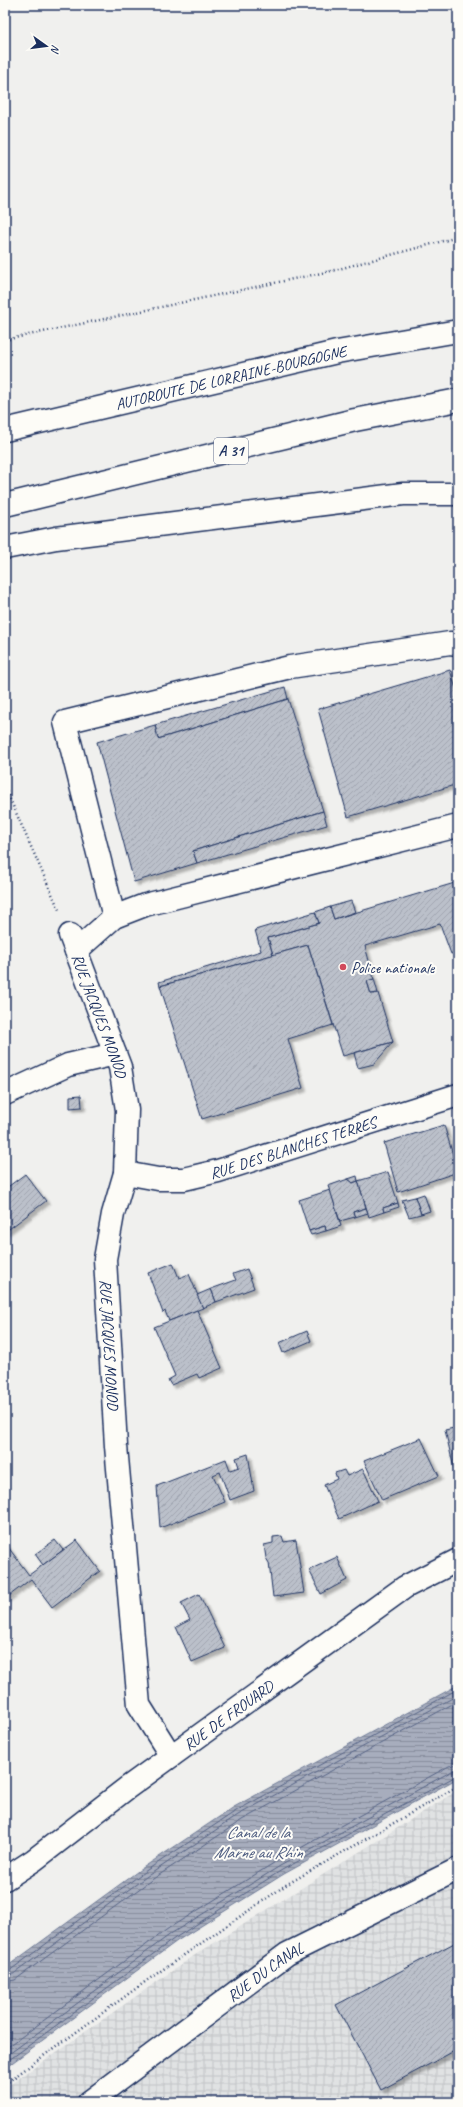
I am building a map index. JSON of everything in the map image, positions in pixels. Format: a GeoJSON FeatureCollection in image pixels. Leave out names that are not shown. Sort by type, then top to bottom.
{"type":"FeatureCollection","features":[{"type":"Feature","properties":{"kind":"main road"},"geometry":{"type":"LineString","coordinates":[[337,352],[458,317]]}},
{"type":"Feature","properties":{"kind":"main road","name":"AUTOROUTE DE LORRAINE-BOURGOGNE"},"geometry":{"type":"LineString","coordinates":[[5,430],[337,352],[458,331]]}},
{"type":"Feature","properties":{"kind":"main road","name":"A 31"},"geometry":{"type":"LineString","coordinates":[[5,505],[355,420],[458,400]]}},
{"type":"Feature","properties":{"kind":"main road"},"geometry":{"type":"LineString","coordinates":[[5,548],[56,538],[403,494],[458,494]]}},
{"type":"Feature","properties":{"kind":"main road"},"geometry":{"type":"LineString","coordinates":[[114,917],[65,722],[290,667],[450,643],[458,644]]}},
{"type":"Feature","properties":{"kind":"main road"},"geometry":{"type":"LineString","coordinates":[[73,943],[114,917],[145,905],[458,826]]}},
{"type":"Feature","properties":{"kind":"main road","name":"RUE JACQUES MONOD"},"geometry":{"type":"LineString","coordinates":[[73,943],[120,1067],[127,1110],[125,1174],[113,1214],[105,1260],[116,1446],[139,1705],[170,1756]]}},
{"type":"Feature","properties":{"kind":"main road"},"geometry":{"type":"LineString","coordinates":[[5,1094],[68,1065],[115,1054]]}},
{"type":"Feature","properties":{"kind":"main road","name":"RUE DES BLANCHES TERRES"},"geometry":{"type":"LineString","coordinates":[[125,1174],[158,1179],[184,1179],[218,1171],[458,1096]]}},
{"type":"Feature","properties":{"kind":"main road","name":"RUE DE FROUARD"},"geometry":{"type":"LineString","coordinates":[[5,1879],[34,1860],[170,1756],[405,1587],[458,1560]]}},
{"type":"Feature","properties":{"kind":"main road","name":"RUE DU CANAL"},"geometry":{"type":"LineString","coordinates":[[89,2102],[288,1954],[458,1869]]}},
{"type":"Feature","properties":{"kind":"path"},"geometry":{"type":"LineString","coordinates":[[5,340],[324,272],[458,237]]}},
{"type":"Feature","properties":{"kind":"path"},"geometry":{"type":"LineString","coordinates":[[5,788],[73,943]]}},
{"type":"Feature","properties":{"kind":"path"},"geometry":{"type":"LineString","coordinates":[[5,2084],[149,1980],[286,1885],[458,1786]]}},
{"type":"Feature","properties":{"kind":"shaded area"},"geometry":{"type":"Polygon","coordinates":[[[458,1790],[458,2102],[5,2102],[5,2088],[195,1955],[458,1790]]]}},
{"type":"Feature","properties":{"kind":"water","name":"Canal de la Marne au Rhin"},"geometry":{"type":"Polygon","coordinates":[[[458,1685],[458,1778],[284,1874],[177,1941],[5,2068],[5,1968],[141,1869],[234,1807],[458,1685]]]}},
{"type":"Feature","properties":{"kind":"building"},"geometry":{"type":"Polygon","coordinates":[[[450,670],[458,695],[458,784],[348,817],[318,709],[450,670]]]}},
{"type":"Feature","properties":{"kind":"building"},"geometry":{"type":"Polygon","coordinates":[[[285,687],[288,699],[158,739],[155,725],[285,687]]]}},
{"type":"Feature","properties":{"kind":"building"},"geometry":{"type":"Polygon","coordinates":[[[288,699],[323,811],[193,851],[197,863],[134,882],[97,742],[155,725],[158,739],[288,699]]]}},
{"type":"Feature","properties":{"kind":"building"},"geometry":{"type":"Polygon","coordinates":[[[323,811],[327,825],[197,863],[193,851],[323,811]]]}},
{"type":"Feature","properties":{"kind":"building","name":"Police nationale"},"geometry":{"type":"Polygon","coordinates":[[[458,882],[458,952],[451,954],[440,924],[365,946],[374,979],[367,981],[371,994],[378,993],[393,1042],[343,1056],[308,945],[273,955],[268,938],[319,923],[315,912],[330,907],[334,919],[458,882]]]}},
{"type":"Feature","properties":{"kind":"building"},"geometry":{"type":"Polygon","coordinates":[[[351,901],[355,912],[334,919],[330,907],[351,901]]]}},
{"type":"Feature","properties":{"kind":"building"},"geometry":{"type":"Polygon","coordinates":[[[315,912],[319,923],[268,938],[273,955],[160,986],[159,982],[261,951],[255,930],[315,912]]]}},
{"type":"Feature","properties":{"kind":"building"},"geometry":{"type":"Polygon","coordinates":[[[308,945],[333,1025],[288,1039],[303,1088],[202,1119],[160,986],[308,945]]]}},
{"type":"Feature","properties":{"kind":"building"},"geometry":{"type":"Polygon","coordinates":[[[374,979],[378,993],[371,994],[367,981],[374,979]]]}},
{"type":"Feature","properties":{"kind":"building"},"geometry":{"type":"Polygon","coordinates":[[[393,1042],[374,1064],[358,1068],[354,1053],[393,1042]]]}},
{"type":"Feature","properties":{"kind":"building"},"geometry":{"type":"Polygon","coordinates":[[[81,1095],[82,1107],[70,1108],[70,1096],[81,1095]]]}},
{"type":"Feature","properties":{"kind":"building"},"geometry":{"type":"Polygon","coordinates":[[[444,1125],[458,1172],[398,1192],[384,1143],[444,1125]]]}},
{"type":"Feature","properties":{"kind":"building"},"geometry":{"type":"Polygon","coordinates":[[[388,1172],[398,1203],[383,1208],[384,1212],[369,1217],[358,1181],[388,1172]]]}},
{"type":"Feature","properties":{"kind":"building"},"geometry":{"type":"Polygon","coordinates":[[[25,1174],[46,1201],[5,1232],[5,1189],[25,1174]]]}},
{"type":"Feature","properties":{"kind":"building"},"geometry":{"type":"Polygon","coordinates":[[[357,1176],[358,1181],[353,1183],[348,1179],[357,1176]]]}},
{"type":"Feature","properties":{"kind":"building"},"geometry":{"type":"Polygon","coordinates":[[[348,1179],[353,1183],[358,1181],[366,1208],[353,1212],[355,1217],[340,1221],[328,1186],[348,1179]]]}},
{"type":"Feature","properties":{"kind":"building"},"geometry":{"type":"Polygon","coordinates":[[[330,1190],[341,1226],[326,1231],[325,1226],[309,1231],[299,1200],[330,1190]]]}},
{"type":"Feature","properties":{"kind":"building"},"geometry":{"type":"Polygon","coordinates":[[[424,1194],[430,1211],[421,1214],[415,1197],[424,1194]]]}},
{"type":"Feature","properties":{"kind":"building"},"geometry":{"type":"Polygon","coordinates":[[[415,1197],[421,1214],[409,1217],[402,1200],[415,1197]]]}},
{"type":"Feature","properties":{"kind":"building"},"geometry":{"type":"Polygon","coordinates":[[[398,1203],[399,1207],[384,1212],[383,1208],[398,1203]]]}},
{"type":"Feature","properties":{"kind":"building"},"geometry":{"type":"Polygon","coordinates":[[[366,1208],[368,1213],[355,1217],[353,1212],[366,1208]]]}},
{"type":"Feature","properties":{"kind":"building"},"geometry":{"type":"Polygon","coordinates":[[[325,1226],[326,1231],[311,1235],[309,1231],[325,1226]]]}},
{"type":"Feature","properties":{"kind":"building"},"geometry":{"type":"Polygon","coordinates":[[[173,1263],[179,1278],[189,1274],[203,1308],[169,1321],[165,1311],[163,1313],[148,1273],[173,1263]]]}},
{"type":"Feature","properties":{"kind":"building"},"geometry":{"type":"Polygon","coordinates":[[[247,1269],[254,1288],[216,1302],[211,1289],[236,1280],[233,1274],[247,1269]]]}},
{"type":"Feature","properties":{"kind":"building"},"geometry":{"type":"Polygon","coordinates":[[[211,1289],[216,1302],[203,1308],[197,1295],[211,1289]]]}},
{"type":"Feature","properties":{"kind":"building"},"geometry":{"type":"Polygon","coordinates":[[[197,1310],[222,1368],[199,1378],[197,1374],[171,1385],[168,1380],[175,1376],[154,1327],[197,1310]]]}},
{"type":"Feature","properties":{"kind":"building"},"geometry":{"type":"Polygon","coordinates":[[[307,1331],[311,1341],[283,1353],[279,1343],[307,1331]]]}},
{"type":"Feature","properties":{"kind":"building"},"geometry":{"type":"Polygon","coordinates":[[[458,1427],[458,1473],[455,1473],[445,1430],[458,1427]]]}},
{"type":"Feature","properties":{"kind":"building"},"geometry":{"type":"Polygon","coordinates":[[[421,1438],[439,1476],[382,1500],[364,1461],[421,1438]]]}},
{"type":"Feature","properties":{"kind":"building"},"geometry":{"type":"Polygon","coordinates":[[[248,1454],[254,1491],[230,1500],[220,1472],[213,1475],[225,1502],[160,1528],[157,1486],[226,1459],[230,1470],[239,1467],[236,1458],[248,1454]]]}},
{"type":"Feature","properties":{"kind":"building"},"geometry":{"type":"Polygon","coordinates":[[[363,1469],[378,1501],[339,1519],[324,1485],[337,1479],[335,1473],[344,1470],[347,1476],[363,1469]]]}},
{"type":"Feature","properties":{"kind":"building"},"geometry":{"type":"Polygon","coordinates":[[[282,1536],[284,1542],[296,1540],[304,1593],[273,1597],[269,1563],[266,1558],[264,1545],[273,1543],[273,1537],[282,1536]]]}},
{"type":"Feature","properties":{"kind":"building"},"geometry":{"type":"Polygon","coordinates":[[[55,1540],[63,1550],[43,1565],[35,1554],[55,1540]]]}},
{"type":"Feature","properties":{"kind":"building"},"geometry":{"type":"Polygon","coordinates":[[[77,1540],[100,1571],[52,1607],[31,1579],[5,1599],[5,1543],[29,1575],[77,1540]]]}},
{"type":"Feature","properties":{"kind":"building"},"geometry":{"type":"Polygon","coordinates":[[[337,1557],[347,1580],[321,1594],[309,1570],[337,1557]]]}},
{"type":"Feature","properties":{"kind":"building"},"geometry":{"type":"Polygon","coordinates":[[[199,1594],[225,1648],[192,1662],[176,1627],[190,1620],[181,1603],[199,1594]]]}},
{"type":"Feature","properties":{"kind":"building"},"geometry":{"type":"Polygon","coordinates":[[[458,1941],[458,2049],[381,2090],[336,2005],[458,1941]]]}},
{"type":"Feature","properties":{"kind":"place","name":"Police nationale"},"geometry":{"type":"Point","coordinates":[343,967]}}]}
